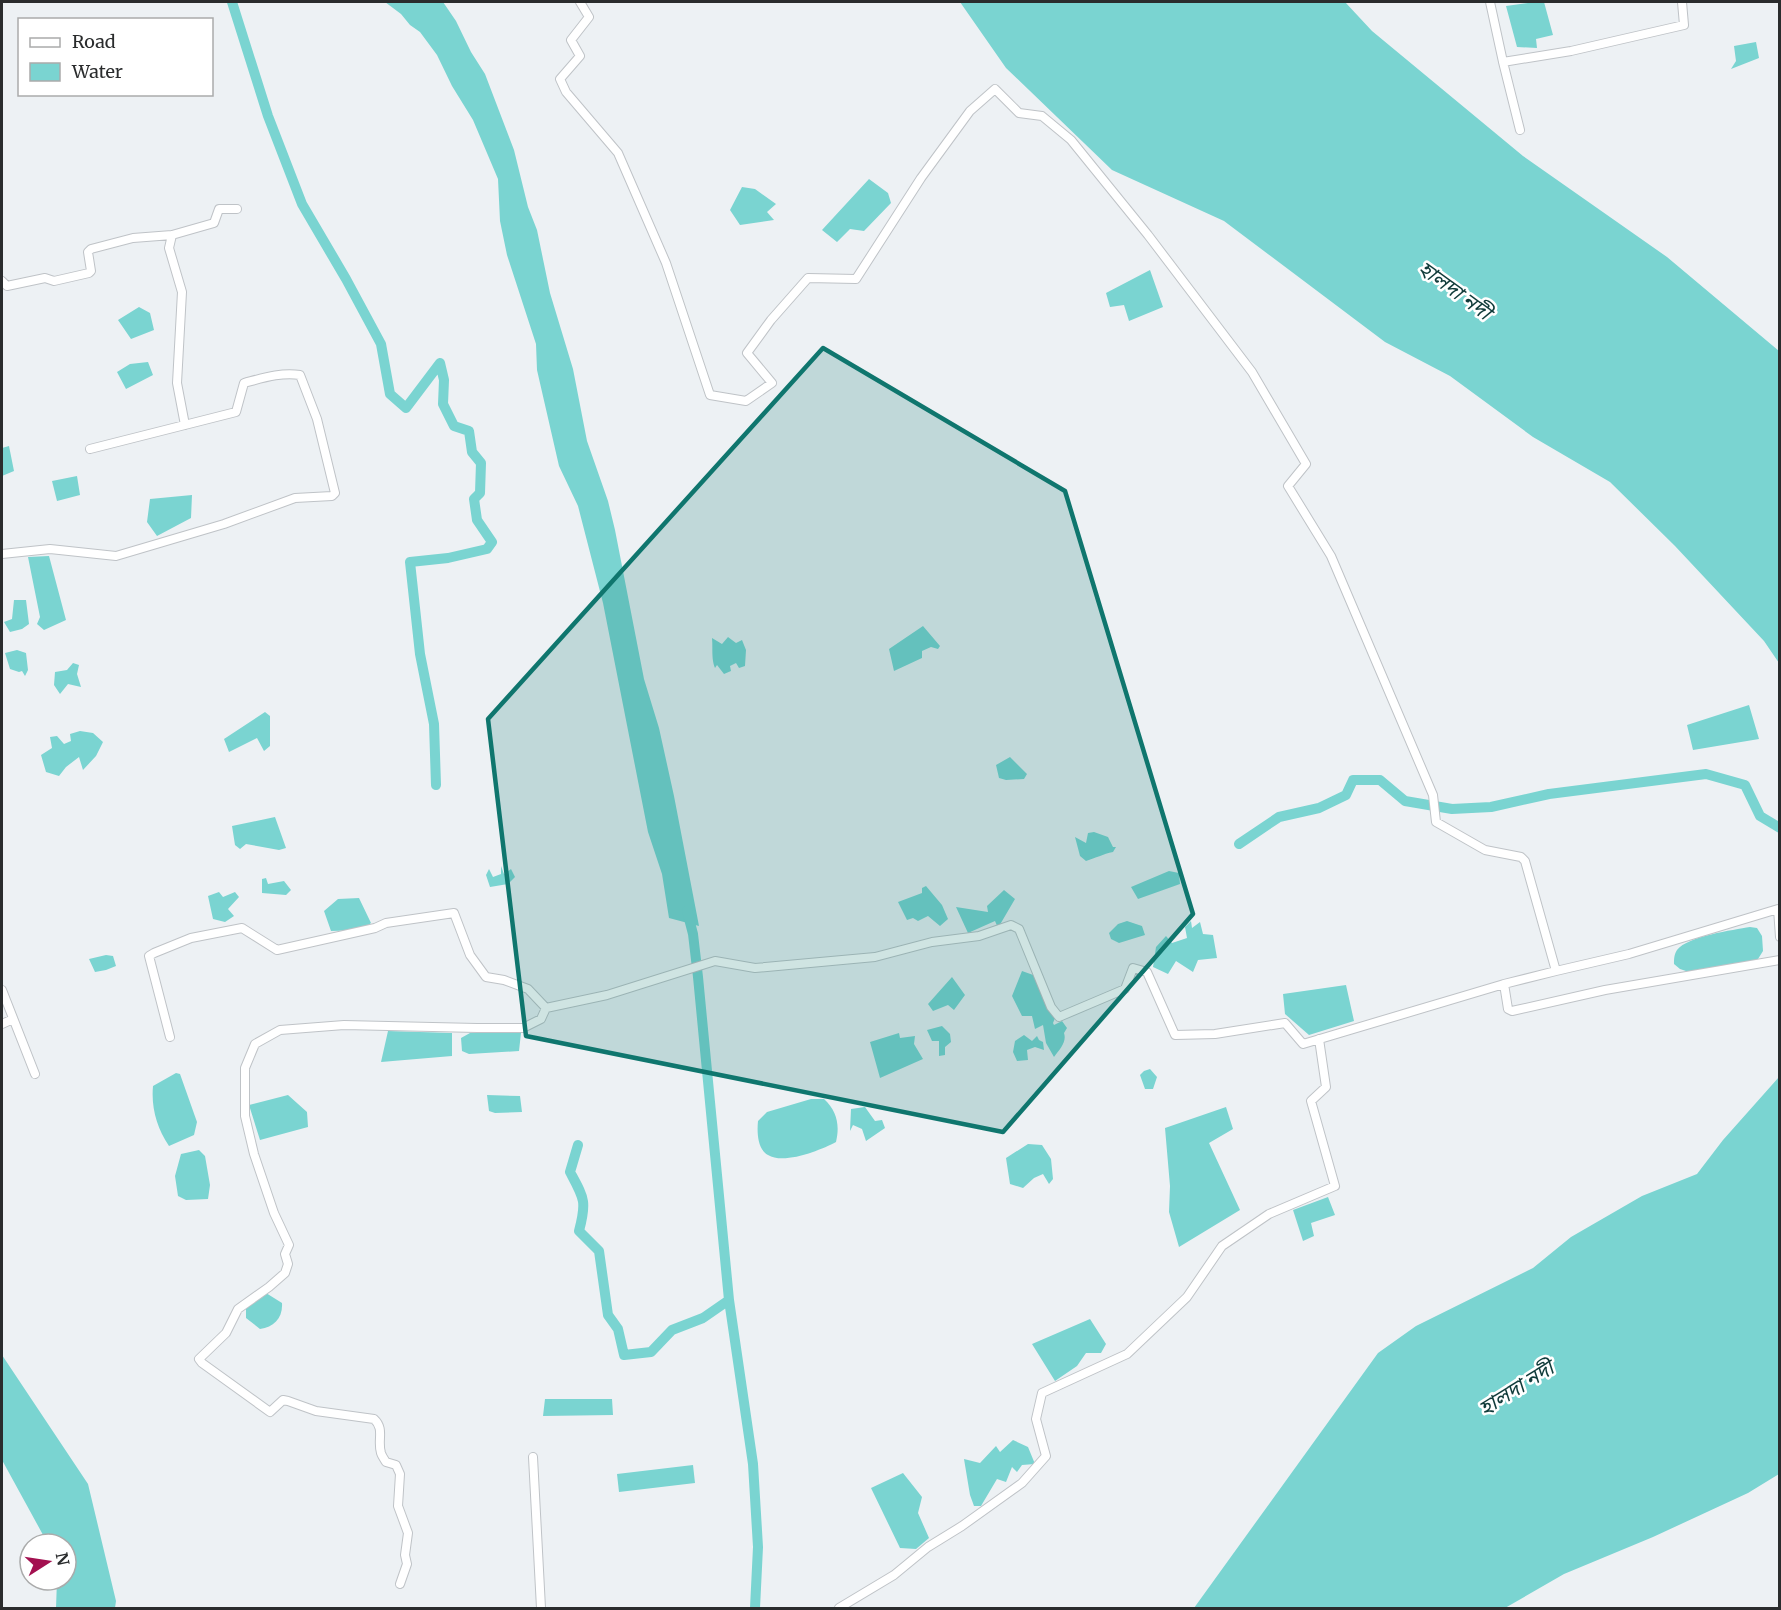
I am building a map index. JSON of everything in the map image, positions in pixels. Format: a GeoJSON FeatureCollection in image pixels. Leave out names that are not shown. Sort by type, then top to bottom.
{"type":"FeatureCollection","features":[{"type":"Feature","properties":{"kind":"street"},"geometry":{"type":"LineString","coordinates":[[580,2],[590,17],[571,39],[580,56],[560,79],[566,92],[618,153],[666,263],[710,395],[746,401],[772,383],[747,353],[771,320],[808,278],[856,279],[921,178],[970,111],[992,91],[995,89],[1019,112],[1042,116],[1071,140],[1148,235],[1252,372],[1306,464],[1288,486],[1331,556],[1433,795],[1436,822],[1485,850],[1521,857],[1525,861],[1556,971]]}},
{"type":"Feature","properties":{"kind":"street"},"geometry":{"type":"LineString","coordinates":[[1490,2],[1520,130]]}},
{"type":"Feature","properties":{"kind":"street"},"geometry":{"type":"LineString","coordinates":[[1503,63],[1572,51],[1684,25],[1682,2]]}},
{"type":"Feature","properties":{"kind":"street"},"geometry":{"type":"LineString","coordinates":[[2,281],[7,286],[45,278],[54,280],[89,273],[91,271],[88,252],[91,249],[133,238],[172,235],[214,224],[219,209],[237,209]]}},
{"type":"Feature","properties":{"kind":"street"},"geometry":{"type":"LineString","coordinates":[[172,235],[169,248],[182,292],[177,383],[184,425]]}},
{"type":"Feature","properties":{"kind":"street"},"geometry":{"type":"LineString","coordinates":[[2,555],[50,549],[116,556],[224,524],[295,498],[335,494],[317,419],[300,375],[281,374],[244,383],[236,412],[90,449]]}},
{"type":"Feature","properties":{"kind":"street"},"geometry":{"type":"LineString","coordinates":[[546,1008],[607,995],[716,961],[754,968],[875,957],[932,942],[979,936],[1011,924],[1018,929],[1052,1007],[1059,1017],[1125,989],[1133,968],[1147,972],[1175,1035],[1215,1034],[1285,1023],[1303,1044],[1504,984],[1629,954],[1778,909],[1779,937]]}},
{"type":"Feature","properties":{"kind":"street"},"geometry":{"type":"LineString","coordinates":[[170,1037],[149,956],[191,938],[242,928],[277,950],[375,928],[386,923],[454,913],[470,955],[486,977],[504,980],[528,989],[546,1008]]}},
{"type":"Feature","properties":{"kind":"street"},"geometry":{"type":"LineString","coordinates":[[1504,984],[1508,1009],[1512,1011],[1605,990],[1779,960]]}},
{"type":"Feature","properties":{"kind":"street"},"geometry":{"type":"LineString","coordinates":[[2,990],[35,1074]]}},
{"type":"Feature","properties":{"kind":"street"},"geometry":{"type":"LineString","coordinates":[[400,1584],[407,1564],[405,1555],[408,1533],[398,1506],[400,1474],[396,1465],[386,1462],[380,1452],[381,1432],[378,1421],[316,1411],[283,1400],[270,1412],[199,1359],[226,1333],[238,1309],[285,1273],[288,1264],[285,1254],[289,1245],[274,1213],[254,1154],[245,1116],[245,1068],[255,1044],[280,1030],[345,1025],[523,1028],[541,1019],[546,1008]]}},
{"type":"Feature","properties":{"kind":"street"},"geometry":{"type":"LineString","coordinates":[[2,1024],[13,1019]]}},
{"type":"Feature","properties":{"kind":"street"},"geometry":{"type":"LineString","coordinates":[[839,1608],[894,1575],[928,1546],[962,1526],[1022,1483],[1046,1456],[1036,1419],[1042,1393],[1127,1354],[1187,1297],[1222,1246],[1269,1214],[1335,1186],[1311,1101],[1326,1087],[1319,1039]]}},
{"type":"Feature","properties":{"kind":"street"},"geometry":{"type":"LineString","coordinates":[[533,1457],[541,1608]]}},
{"type":"Feature","properties":{"kind":"highlighted area"},"geometry":{"type":"Polygon","coordinates":[[[823,348],[1065,491],[1193,914],[1003,1132],[526,1036],[488,719],[823,348]]]}},
{"type":"Feature","properties":{"kind":"water"},"geometry":{"type":"Polygon","coordinates":[[[385,2],[443,2],[485,74],[514,150],[528,207],[537,230],[550,293],[573,369],[587,441],[608,501],[615,530],[644,679],[659,728],[699,926],[669,918],[662,874],[648,832],[603,603],[578,506],[559,466],[537,370],[536,344],[507,255],[500,221],[498,179],[473,120],[452,86],[437,55],[420,32],[385,2]]]}},
{"type":"Feature","properties":{"kind":"water","name":"হালদা নদী"},"geometry":{"type":"Polygon","coordinates":[[[960,2],[1345,2],[1372,31],[1523,156],[1667,257],[1779,351],[1779,663],[1764,641],[1675,546],[1610,482],[1533,437],[1450,376],[1385,342],[1224,221],[1112,170],[1006,68],[960,2]]]}},
{"type":"Feature","properties":{"kind":"water"},"geometry":{"type":"Polygon","coordinates":[[[1544,2],[1553,35],[1536,39],[1537,48],[1517,47],[1506,6],[1544,2]]]}},
{"type":"Feature","properties":{"kind":"water"},"geometry":{"type":"Polygon","coordinates":[[[1756,42],[1759,58],[1731,69],[1736,61],[1734,46],[1756,42]]]}},
{"type":"Feature","properties":{"kind":"water"},"geometry":{"type":"Polygon","coordinates":[[[869,179],[888,193],[891,203],[864,231],[850,229],[837,242],[822,230],[869,179]]]}},
{"type":"Feature","properties":{"kind":"water"},"geometry":{"type":"Polygon","coordinates":[[[742,187],[755,189],[776,204],[767,212],[774,220],[740,225],[730,210],[742,187]]]}},
{"type":"Feature","properties":{"kind":"water"},"geometry":{"type":"Polygon","coordinates":[[[1150,270],[1163,307],[1129,321],[1124,305],[1110,307],[1106,293],[1150,270]]]}},
{"type":"Feature","properties":{"kind":"water"},"geometry":{"type":"Polygon","coordinates":[[[139,307],[150,313],[154,330],[131,339],[118,320],[139,307]]]}},
{"type":"Feature","properties":{"kind":"water"},"geometry":{"type":"Polygon","coordinates":[[[148,362],[153,375],[126,389],[117,372],[130,364],[148,362]]]}},
{"type":"Feature","properties":{"kind":"water"},"geometry":{"type":"Polygon","coordinates":[[[9,446],[14,471],[2,476],[2,448],[9,446]]]}},
{"type":"Feature","properties":{"kind":"water"},"geometry":{"type":"Polygon","coordinates":[[[77,476],[80,495],[57,501],[52,481],[77,476]]]}},
{"type":"Feature","properties":{"kind":"water"},"geometry":{"type":"Polygon","coordinates":[[[192,495],[191,518],[157,536],[147,522],[150,499],[192,495]]]}},
{"type":"Feature","properties":{"kind":"water"},"geometry":{"type":"Polygon","coordinates":[[[49,556],[66,620],[44,630],[37,624],[40,617],[28,557],[49,556]]]}},
{"type":"Feature","properties":{"kind":"water"},"geometry":{"type":"Polygon","coordinates":[[[14,600],[26,600],[29,624],[22,629],[10,632],[4,622],[12,619],[14,600]]]}},
{"type":"Feature","properties":{"kind":"water"},"geometry":{"type":"Polygon","coordinates":[[[923,626],[940,646],[938,649],[931,647],[922,651],[922,658],[894,671],[889,649],[923,626]]]}},
{"type":"Feature","properties":{"kind":"water"},"geometry":{"type":"Polygon","coordinates":[[[728,637],[736,643],[742,640],[746,650],[745,666],[739,668],[736,663],[730,666],[731,671],[724,674],[717,665],[715,668],[712,638],[722,644],[728,637]]]}},
{"type":"Feature","properties":{"kind":"water"},"geometry":{"type":"Polygon","coordinates":[[[17,650],[26,653],[28,670],[25,676],[22,671],[10,669],[5,653],[17,650]]]}},
{"type":"Feature","properties":{"kind":"water"},"geometry":{"type":"Polygon","coordinates":[[[73,663],[79,665],[77,674],[81,687],[68,684],[60,694],[54,685],[55,672],[67,670],[73,663]]]}},
{"type":"Feature","properties":{"kind":"water"},"geometry":{"type":"Polygon","coordinates":[[[1749,705],[1759,739],[1693,750],[1687,725],[1749,705]]]}},
{"type":"Feature","properties":{"kind":"water"},"geometry":{"type":"Polygon","coordinates":[[[265,712],[270,716],[270,746],[264,751],[257,738],[229,752],[224,739],[265,712]]]}},
{"type":"Feature","properties":{"kind":"water"},"geometry":{"type":"Polygon","coordinates":[[[80,731],[93,733],[103,742],[96,756],[83,770],[79,757],[59,776],[46,772],[41,755],[52,748],[50,737],[57,736],[64,744],[71,741],[70,734],[80,731]]]}},
{"type":"Feature","properties":{"kind":"water"},"geometry":{"type":"Polygon","coordinates":[[[1010,757],[1027,774],[1024,779],[999,778],[996,765],[1010,757]]]}},
{"type":"Feature","properties":{"kind":"water"},"geometry":{"type":"Polygon","coordinates":[[[275,817],[286,848],[279,850],[246,844],[240,849],[235,845],[232,826],[275,817]]]}},
{"type":"Feature","properties":{"kind":"water"},"geometry":{"type":"Polygon","coordinates":[[[1094,832],[1108,837],[1113,847],[1116,847],[1113,852],[1086,861],[1080,856],[1075,837],[1086,843],[1088,833],[1094,832]]]}},
{"type":"Feature","properties":{"kind":"water"},"geometry":{"type":"Polygon","coordinates":[[[501,866],[504,874],[511,869],[515,877],[508,884],[490,887],[486,875],[489,869],[493,877],[501,874],[501,866]]]}},
{"type":"Feature","properties":{"kind":"water"},"geometry":{"type":"Polygon","coordinates":[[[1169,871],[1179,873],[1180,884],[1138,899],[1131,887],[1169,871]]]}},
{"type":"Feature","properties":{"kind":"water"},"geometry":{"type":"Polygon","coordinates":[[[266,878],[268,884],[284,881],[291,890],[286,895],[262,893],[262,879],[266,878]]]}},
{"type":"Feature","properties":{"kind":"water"},"geometry":{"type":"Polygon","coordinates":[[[926,886],[942,905],[948,919],[940,926],[928,916],[918,921],[913,918],[907,920],[898,902],[922,893],[922,888],[926,886]]]}},
{"type":"Feature","properties":{"kind":"water"},"geometry":{"type":"Polygon","coordinates":[[[1004,890],[1015,899],[998,928],[995,921],[968,933],[956,907],[988,912],[987,906],[1004,890]]]}},
{"type":"Feature","properties":{"kind":"water"},"geometry":{"type":"Polygon","coordinates":[[[219,892],[223,897],[235,892],[239,897],[228,909],[234,916],[225,922],[213,919],[208,896],[219,892]]]}},
{"type":"Feature","properties":{"kind":"water"},"geometry":{"type":"Polygon","coordinates":[[[359,898],[371,923],[362,930],[331,931],[324,911],[338,899],[359,898]]]}},
{"type":"Feature","properties":{"kind":"water"},"geometry":{"type":"Polygon","coordinates":[[[1127,921],[1142,926],[1145,935],[1119,943],[1111,939],[1109,933],[1118,924],[1127,921]]]}},
{"type":"Feature","properties":{"kind":"water"},"geometry":{"type":"Polygon","coordinates":[[[1191,921],[1192,928],[1200,922],[1203,934],[1213,935],[1217,958],[1198,960],[1193,972],[1176,961],[1168,974],[1153,967],[1156,947],[1166,936],[1172,943],[1187,938],[1185,927],[1191,921]]]}},
{"type":"Feature","properties":{"kind":"water"},"geometry":{"type":"Polygon","coordinates":[[[1750,927],[1757,928],[1762,936],[1763,951],[1758,959],[1743,964],[1689,972],[1674,964],[1677,950],[1691,941],[1711,934],[1750,927]]]}},
{"type":"Feature","properties":{"kind":"water"},"geometry":{"type":"Polygon","coordinates":[[[106,955],[113,956],[116,966],[95,972],[89,959],[106,955]]]}},
{"type":"Feature","properties":{"kind":"water"},"geometry":{"type":"Polygon","coordinates":[[[1022,971],[1036,976],[1055,1018],[1054,1025],[1062,1021],[1067,1028],[1064,1033],[1064,1042],[1054,1057],[1046,1043],[1043,1025],[1035,1029],[1032,1016],[1022,1016],[1012,996],[1022,971]]]}},
{"type":"Feature","properties":{"kind":"water"},"geometry":{"type":"Polygon","coordinates":[[[952,977],[965,995],[954,1010],[948,1005],[933,1011],[928,1004],[952,977]]]}},
{"type":"Feature","properties":{"kind":"water"},"geometry":{"type":"Polygon","coordinates":[[[1346,985],[1354,1021],[1309,1035],[1285,1014],[1283,994],[1346,985]]]}},
{"type":"Feature","properties":{"kind":"water"},"geometry":{"type":"Polygon","coordinates":[[[942,1026],[950,1034],[951,1042],[945,1047],[945,1055],[939,1056],[939,1041],[932,1041],[927,1030],[942,1026]]]}},
{"type":"Feature","properties":{"kind":"water"},"geometry":{"type":"Polygon","coordinates":[[[388,1031],[452,1033],[452,1056],[381,1062],[388,1031]]]}},
{"type":"Feature","properties":{"kind":"water"},"geometry":{"type":"Polygon","coordinates":[[[470,1033],[521,1033],[519,1051],[469,1054],[462,1051],[461,1038],[470,1033]]]}},
{"type":"Feature","properties":{"kind":"water"},"geometry":{"type":"Polygon","coordinates":[[[899,1033],[900,1038],[915,1036],[914,1044],[923,1059],[880,1078],[870,1042],[899,1033]]]}},
{"type":"Feature","properties":{"kind":"water"},"geometry":{"type":"Polygon","coordinates":[[[1024,1035],[1032,1041],[1037,1036],[1043,1042],[1044,1050],[1035,1047],[1027,1050],[1028,1060],[1017,1061],[1013,1052],[1015,1041],[1024,1035]]]}},
{"type":"Feature","properties":{"kind":"water"},"geometry":{"type":"Polygon","coordinates":[[[1150,1069],[1157,1077],[1153,1089],[1145,1089],[1140,1075],[1150,1069]]]}},
{"type":"Feature","properties":{"kind":"water"},"geometry":{"type":"Polygon","coordinates":[[[176,1073],[180,1074],[197,1122],[194,1135],[169,1146],[156,1118],[153,1086],[176,1073]]]}},
{"type":"Feature","properties":{"kind":"water","name":"হালদা নদী"},"geometry":{"type":"Polygon","coordinates":[[[1779,1077],[1779,1474],[1748,1493],[1653,1537],[1564,1574],[1505,1608],[1194,1608],[1378,1353],[1416,1326],[1533,1268],[1571,1237],[1642,1196],[1697,1174],[1723,1140],[1779,1077]]]}},
{"type":"Feature","properties":{"kind":"water"},"geometry":{"type":"Polygon","coordinates":[[[288,1095],[307,1112],[308,1127],[260,1140],[249,1105],[288,1095]]]}},
{"type":"Feature","properties":{"kind":"water"},"geometry":{"type":"Polygon","coordinates":[[[487,1095],[520,1096],[522,1112],[495,1113],[489,1111],[487,1095]]]}},
{"type":"Feature","properties":{"kind":"water"},"geometry":{"type":"Polygon","coordinates":[[[811,1099],[824,1099],[835,1113],[838,1130],[836,1142],[793,1157],[775,1158],[764,1152],[758,1140],[758,1121],[767,1112],[811,1099]]]}},
{"type":"Feature","properties":{"kind":"water"},"geometry":{"type":"Polygon","coordinates":[[[865,1107],[875,1121],[882,1120],[885,1128],[866,1141],[862,1129],[853,1125],[850,1131],[851,1109],[865,1107]]]}},
{"type":"Feature","properties":{"kind":"water"},"geometry":{"type":"Polygon","coordinates":[[[1226,1107],[1233,1129],[1209,1143],[1240,1210],[1179,1247],[1169,1212],[1170,1186],[1165,1128],[1226,1107]]]}},
{"type":"Feature","properties":{"kind":"water"},"geometry":{"type":"Polygon","coordinates":[[[1028,1144],[1042,1145],[1051,1159],[1053,1179],[1049,1184],[1043,1174],[1034,1178],[1023,1188],[1010,1184],[1006,1158],[1028,1144]]]}},
{"type":"Feature","properties":{"kind":"water"},"geometry":{"type":"Polygon","coordinates":[[[199,1150],[205,1156],[210,1185],[208,1199],[186,1200],[178,1196],[175,1176],[181,1154],[199,1150]]]}},
{"type":"Feature","properties":{"kind":"water"},"geometry":{"type":"Polygon","coordinates":[[[1328,1197],[1335,1215],[1311,1223],[1314,1236],[1303,1241],[1293,1210],[1328,1197]]]}},
{"type":"Feature","properties":{"kind":"water"},"geometry":{"type":"Polygon","coordinates":[[[266,1293],[282,1303],[282,1308],[277,1321],[260,1329],[246,1318],[246,1309],[254,1299],[266,1293]]]}},
{"type":"Feature","properties":{"kind":"water"},"geometry":{"type":"Polygon","coordinates":[[[1090,1319],[1106,1344],[1101,1353],[1086,1353],[1077,1366],[1055,1381],[1032,1344],[1090,1319]]]}},
{"type":"Feature","properties":{"kind":"water"},"geometry":{"type":"Polygon","coordinates":[[[2,1355],[88,1484],[116,1601],[115,1608],[56,1608],[57,1592],[78,1592],[78,1532],[41,1532],[2,1460],[2,1355]]]}},
{"type":"Feature","properties":{"kind":"water"},"geometry":{"type":"Polygon","coordinates":[[[545,1399],[612,1399],[613,1415],[543,1416],[545,1399]]]}},
{"type":"Feature","properties":{"kind":"water"},"geometry":{"type":"Polygon","coordinates":[[[1013,1440],[1028,1447],[1035,1464],[1022,1465],[1017,1472],[1012,1467],[1006,1482],[997,1479],[981,1506],[974,1506],[964,1459],[980,1463],[996,1446],[1000,1452],[1013,1440]]]}},
{"type":"Feature","properties":{"kind":"water"},"geometry":{"type":"Polygon","coordinates":[[[693,1465],[695,1483],[619,1492],[617,1474],[693,1465]]]}},
{"type":"Feature","properties":{"kind":"water"},"geometry":{"type":"Polygon","coordinates":[[[903,1473],[922,1497],[918,1513],[929,1538],[916,1549],[900,1548],[871,1488],[903,1473]]]}},
{"type":"Feature","properties":{"kind":"waterway"},"geometry":{"type":"LineString","coordinates":[[232,2],[268,116],[302,204],[381,344],[390,394],[406,408],[440,363],[444,380],[443,404],[454,426],[469,431],[472,452],[481,463],[480,493],[474,499],[477,520],[492,542],[487,549],[448,558],[410,562],[420,654],[434,724],[436,785]]}},
{"type":"Feature","properties":{"kind":"waterway"},"geometry":{"type":"LineString","coordinates":[[1239,844],[1279,817],[1319,808],[1346,795],[1353,780],[1380,780],[1405,801],[1452,809],[1491,807],[1549,794],[1706,774],[1745,785],[1760,816],[1780,828]]}},
{"type":"Feature","properties":{"kind":"waterway"},"geometry":{"type":"LineString","coordinates":[[687,911],[693,934],[698,977],[729,1300],[753,1464],[758,1547],[755,1608]]}},
{"type":"Feature","properties":{"kind":"waterway"},"geometry":{"type":"LineString","coordinates":[[578,1145],[570,1172],[583,1200],[579,1231],[599,1251],[608,1315],[618,1329],[624,1355],[651,1352],[672,1330],[703,1318],[729,1300]]}}]}
